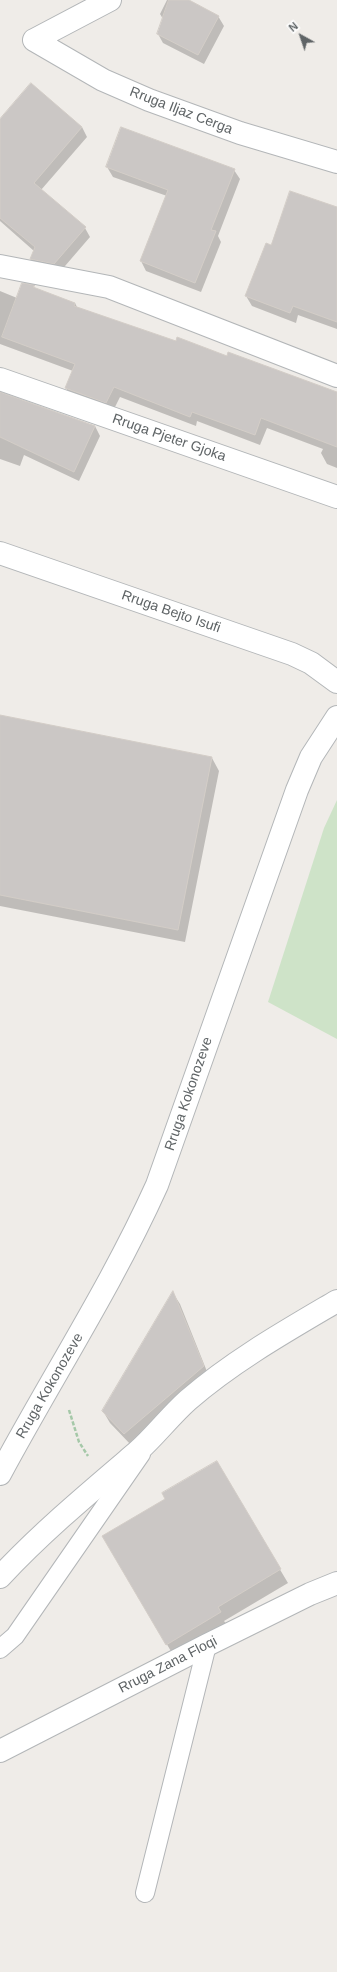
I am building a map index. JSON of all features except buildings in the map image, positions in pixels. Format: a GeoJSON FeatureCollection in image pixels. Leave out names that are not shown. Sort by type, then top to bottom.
{"type":"FeatureCollection","features":[{"type":"Feature","properties":{"kind":"street","name":"Rruga Iljaz Cerga"},"geometry":{"type":"LineString","coordinates":[[110,0],[34,40],[103,80],[149,100],[240,133],[337,162]]}},
{"type":"Feature","properties":{"kind":"street"},"geometry":{"type":"LineString","coordinates":[[0,266],[109,287],[337,376]]}},
{"type":"Feature","properties":{"kind":"street","name":"Rruga Pjeter Gjoka"},"geometry":{"type":"LineString","coordinates":[[0,379],[337,497]]}},
{"type":"Feature","properties":{"kind":"street","name":"Rruga Bejto Isufi"},"geometry":{"type":"LineString","coordinates":[[0,553],[292,654],[311,663],[337,682]]}},
{"type":"Feature","properties":{"kind":"street","name":"Rruga Kokonozeve"},"geometry":{"type":"LineString","coordinates":[[3,1462],[57,1373],[135,1233],[157,1185],[297,790],[311,757],[337,717]]}},
{"type":"Feature","properties":{"kind":"street"},"geometry":{"type":"LineString","coordinates":[[0,1577],[71,1508],[153,1437],[188,1401],[227,1370],[277,1336],[337,1301]]}},
{"type":"Feature","properties":{"kind":"street","name":"Rruga Zana Floqi"},"geometry":{"type":"LineString","coordinates":[[0,1751],[207,1645],[310,1594],[337,1583]]}},
{"type":"Feature","properties":{"kind":"lane"},"geometry":{"type":"LineString","coordinates":[[0,1649],[15,1636],[153,1437]]}},
{"type":"Feature","properties":{"kind":"lane"},"geometry":{"type":"LineString","coordinates":[[145,1893],[207,1645]]}},
{"type":"Feature","properties":{"kind":"path"},"geometry":{"type":"LineString","coordinates":[[57,1373],[79,1442],[104,1480]]}},
{"type":"Feature","properties":{"kind":"green space"},"geometry":{"type":"Polygon","coordinates":[[[337,800],[337,1039],[268,1002],[324,828],[337,800]]]}}]}
